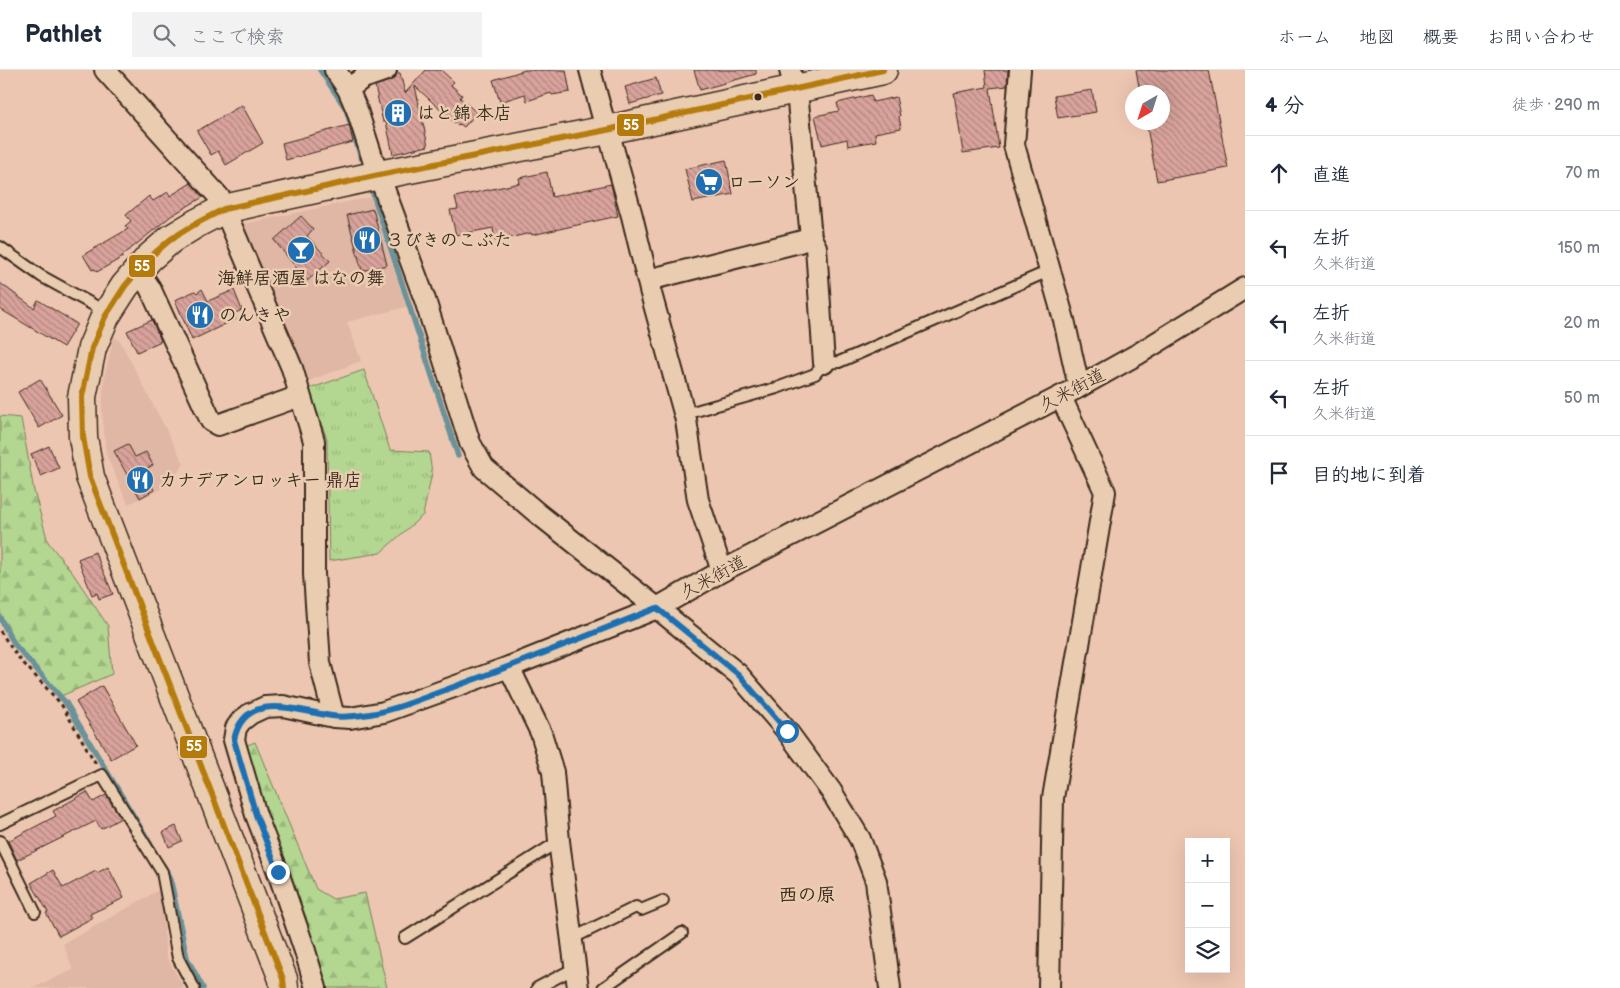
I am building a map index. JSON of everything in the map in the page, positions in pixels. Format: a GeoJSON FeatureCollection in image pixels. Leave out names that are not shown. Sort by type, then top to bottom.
{"type":"FeatureCollection","features":[{"type":"Feature","properties":{"kind":"street"},"geometry":{"type":"LineString","coordinates":[[105,70],[219,197],[292,368],[314,441],[314,574],[320,663],[334,717]]}},
{"type":"Feature","properties":{"kind":"street"},"geometry":{"type":"LineString","coordinates":[[334,70],[348,89],[357,110],[375,166],[425,300],[470,444],[484,468],[738,674],[787,731],[831,791],[860,839],[876,881],[890,988]]}},
{"type":"Feature","properties":{"kind":"street"},"geometry":{"type":"LineString","coordinates":[[348,89],[363,78],[386,70]]}},
{"type":"Feature","properties":{"kind":"street"},"geometry":{"type":"LineString","coordinates":[[590,70],[632,216],[685,414],[698,500],[722,571]]}},
{"type":"Feature","properties":{"kind":"street"},"geometry":{"type":"LineString","coordinates":[[284,988],[265,931],[90,477],[83,437],[82,397],[92,348],[108,313],[125,286],[149,258],[171,239],[224,209],[379,175],[607,130],[792,79],[883,70]]}},
{"type":"Feature","properties":{"kind":"street"},"geometry":{"type":"LineString","coordinates":[[1020,70],[1014,145],[1064,320],[1079,387]]}},
{"type":"Feature","properties":{"kind":"street"},"geometry":{"type":"LineString","coordinates":[[792,79],[798,102],[811,238],[816,247],[824,363]]}},
{"type":"Feature","properties":{"kind":"street"},"geometry":{"type":"LineString","coordinates":[[648,280],[811,238]]}},
{"type":"Feature","properties":{"kind":"street"},"geometry":{"type":"LineString","coordinates":[[138,270],[150,288],[211,421],[218,425],[300,396]]}},
{"type":"Feature","properties":{"kind":"street","name":"久米街道"},"geometry":{"type":"LineString","coordinates":[[316,988],[278,872],[256,815],[234,740],[236,728],[250,714],[265,706],[283,706],[334,717],[350,718],[384,712],[509,667],[657,608],[722,571],[1079,387],[1138,354],[1245,288]]}},
{"type":"Feature","properties":{"kind":"street"},"geometry":{"type":"LineString","coordinates":[[1049,988],[1053,798],[1105,492],[1061,396]]}},
{"type":"Feature","properties":{"kind":"street"},"geometry":{"type":"LineString","coordinates":[[509,667],[541,733],[553,772],[559,841],[576,978]]}},
{"type":"Feature","properties":{"kind":"lane"},"geometry":{"type":"LineString","coordinates":[[0,246],[41,276],[108,313]]}},
{"type":"Feature","properties":{"kind":"lane"},"geometry":{"type":"LineString","coordinates":[[685,414],[785,385],[815,374],[824,363],[839,362],[1050,271]]}},
{"type":"Feature","properties":{"kind":"lane"},"geometry":{"type":"LineString","coordinates":[[0,824],[102,775],[162,872],[178,958],[194,988]]}},
{"type":"Feature","properties":{"kind":"lane"},"geometry":{"type":"LineString","coordinates":[[0,841],[35,912]]}},
{"type":"Feature","properties":{"kind":"lane"},"geometry":{"type":"LineString","coordinates":[[405,938],[559,841]]}},
{"type":"Feature","properties":{"kind":"lane"},"geometry":{"type":"LineString","coordinates":[[571,939],[636,907],[641,910],[663,901]]}},
{"type":"Feature","properties":{"kind":"lane"},"geometry":{"type":"LineString","coordinates":[[602,988],[682,933]]}},
{"type":"Feature","properties":{"kind":"lane"},"geometry":{"type":"LineString","coordinates":[[537,988],[576,978]]}},
{"type":"Feature","properties":{"kind":"path"},"geometry":{"type":"LineString","coordinates":[[0,631],[17,656],[61,704],[102,775]]}},
{"type":"Feature","properties":{"kind":"shaded area"},"geometry":{"type":"Polygon","coordinates":[[[371,197],[406,307],[347,322],[361,361],[306,382],[238,225],[371,197]]]}},
{"type":"Feature","properties":{"kind":"shaded area"},"geometry":{"type":"Polygon","coordinates":[[[114,336],[120,341],[184,464],[166,487],[128,504],[106,454],[102,411],[104,379],[114,336]]]}},
{"type":"Feature","properties":{"kind":"shaded area"},"geometry":{"type":"Polygon","coordinates":[[[161,889],[166,956],[184,988],[32,988],[73,970],[63,944],[161,889]]]}},
{"type":"Feature","properties":{"kind":"green space"},"geometry":{"type":"Polygon","coordinates":[[[364,370],[390,450],[429,452],[432,473],[423,515],[380,553],[329,561],[327,439],[309,389],[364,370]]]}},
{"type":"Feature","properties":{"kind":"green space"},"geometry":{"type":"Polygon","coordinates":[[[0,416],[21,418],[34,491],[48,542],[74,575],[108,626],[112,674],[61,696],[15,645],[0,612],[0,416]]]}},
{"type":"Feature","properties":{"kind":"green space"},"geometry":{"type":"Polygon","coordinates":[[[255,742],[316,889],[333,899],[365,893],[387,988],[324,988],[306,917],[263,814],[243,747],[255,742]]]}},
{"type":"Feature","properties":{"kind":"building"},"geometry":{"type":"Polygon","coordinates":[[[426,70],[441,70],[454,82],[451,85],[462,95],[460,98],[477,113],[464,127],[460,124],[458,126],[415,86],[428,146],[393,154],[375,86],[390,81],[395,78],[397,73],[400,73],[405,93],[426,70]]]}},
{"type":"Feature","properties":{"kind":"building"},"geometry":{"type":"Polygon","coordinates":[[[525,70],[566,70],[570,92],[552,95],[551,93],[527,101],[525,94],[500,102],[493,80],[525,70]]]}},
{"type":"Feature","properties":{"kind":"building"},"geometry":{"type":"Polygon","coordinates":[[[694,70],[756,70],[756,74],[700,90],[694,70]]]}},
{"type":"Feature","properties":{"kind":"building"},"geometry":{"type":"Polygon","coordinates":[[[985,70],[1008,70],[1007,86],[990,88],[999,148],[963,153],[954,93],[987,87],[985,70]]]}},
{"type":"Feature","properties":{"kind":"building"},"geometry":{"type":"Polygon","coordinates":[[[1136,70],[1209,70],[1228,168],[1157,181],[1147,130],[1170,130],[1170,85],[1139,85],[1136,70]]]}},
{"type":"Feature","properties":{"kind":"building"},"geometry":{"type":"Polygon","coordinates":[[[656,78],[661,95],[630,104],[625,87],[656,78]]]}},
{"type":"Feature","properties":{"kind":"building"},"geometry":{"type":"Polygon","coordinates":[[[1092,90],[1096,112],[1058,118],[1054,96],[1092,90]]]}},
{"type":"Feature","properties":{"kind":"building"},"geometry":{"type":"Polygon","coordinates":[[[871,95],[873,102],[896,97],[901,128],[875,133],[876,141],[848,146],[847,139],[822,145],[815,116],[839,111],[837,103],[871,95]]]}},
{"type":"Feature","properties":{"kind":"building"},"geometry":{"type":"Polygon","coordinates":[[[242,105],[263,143],[226,165],[218,151],[211,155],[197,131],[242,105]]]}},
{"type":"Feature","properties":{"kind":"building"},"geometry":{"type":"Polygon","coordinates":[[[349,125],[353,142],[286,160],[282,143],[349,125]]]}},
{"type":"Feature","properties":{"kind":"building","name":"ローソン"},"geometry":{"type":"Polygon","coordinates":[[[726,160],[733,194],[693,202],[685,169],[726,160]]]}},
{"type":"Feature","properties":{"kind":"building"},"geometry":{"type":"Polygon","coordinates":[[[547,172],[552,197],[611,184],[618,216],[495,241],[493,228],[456,235],[450,210],[458,209],[455,197],[520,183],[519,178],[547,172]]]}},
{"type":"Feature","properties":{"kind":"building"},"geometry":{"type":"Polygon","coordinates":[[[191,183],[203,197],[171,216],[123,257],[97,272],[95,269],[92,270],[83,255],[128,229],[125,226],[131,221],[126,215],[149,196],[153,201],[168,192],[170,196],[191,183]]]}},
{"type":"Feature","properties":{"kind":"building","name":"３びきのこぶた"},"geometry":{"type":"Polygon","coordinates":[[[373,209],[387,265],[362,271],[347,215],[373,209]]]}},
{"type":"Feature","properties":{"kind":"building","name":"海鮮居酒屋 はなの舞"},"geometry":{"type":"Polygon","coordinates":[[[301,216],[313,229],[307,236],[330,261],[307,281],[274,240],[301,216]]]}},
{"type":"Feature","properties":{"kind":"building"},"geometry":{"type":"Polygon","coordinates":[[[0,283],[34,308],[38,300],[77,324],[63,347],[0,309],[0,283]]]}},
{"type":"Feature","properties":{"kind":"building","name":"のんきや"},"geometry":{"type":"Polygon","coordinates":[[[202,289],[208,301],[234,290],[242,310],[233,314],[236,319],[192,340],[175,300],[195,291],[197,293],[202,289]]]}},
{"type":"Feature","properties":{"kind":"building"},"geometry":{"type":"Polygon","coordinates":[[[152,320],[161,341],[137,352],[127,331],[152,320]]]}},
{"type":"Feature","properties":{"kind":"building"},"geometry":{"type":"Polygon","coordinates":[[[40,379],[62,415],[39,428],[18,392],[40,379]]]}},
{"type":"Feature","properties":{"kind":"building","name":"カナデアンロッキー 鼎店"},"geometry":{"type":"Polygon","coordinates":[[[128,444],[135,457],[146,452],[153,465],[144,470],[154,490],[140,498],[114,451],[128,444]]]}},
{"type":"Feature","properties":{"kind":"building"},"geometry":{"type":"Polygon","coordinates":[[[49,446],[59,468],[41,476],[31,454],[49,446]]]}},
{"type":"Feature","properties":{"kind":"building"},"geometry":{"type":"Polygon","coordinates":[[[95,552],[113,594],[99,599],[97,593],[92,595],[78,559],[95,552]]]}},
{"type":"Feature","properties":{"kind":"building"},"geometry":{"type":"Polygon","coordinates":[[[102,686],[136,745],[111,759],[76,702],[102,686]]]}},
{"type":"Feature","properties":{"kind":"building"},"geometry":{"type":"Polygon","coordinates":[[[87,792],[93,802],[106,795],[121,818],[101,829],[96,821],[17,860],[8,841],[56,816],[53,811],[87,792]]]}},
{"type":"Feature","properties":{"kind":"building"},"geometry":{"type":"Polygon","coordinates":[[[176,826],[182,841],[169,847],[163,832],[176,826]]]}},
{"type":"Feature","properties":{"kind":"building"},"geometry":{"type":"Polygon","coordinates":[[[108,867],[124,898],[90,914],[92,918],[59,936],[31,883],[53,870],[63,888],[108,867]]]}},
{"type":"Feature","properties":{"kind":"waterway"},"geometry":{"type":"LineString","coordinates":[[320,70],[346,109],[361,158]]}},
{"type":"Feature","properties":{"kind":"waterway"},"geometry":{"type":"LineString","coordinates":[[373,194],[458,456]]}},
{"type":"Feature","properties":{"kind":"waterway"},"geometry":{"type":"LineString","coordinates":[[0,618],[15,645],[66,703],[151,845]]}},
{"type":"Feature","properties":{"kind":"waterway"},"geometry":{"type":"LineString","coordinates":[[163,865],[170,877],[187,958],[203,988]]}},
{"type":"Feature","properties":{"kind":"transit line","name":"55"},"geometry":{"type":"LineString","coordinates":[[284,988],[283,979],[90,477],[83,437],[82,397],[92,348],[105,317],[125,286],[149,258],[171,239],[224,209],[379,175],[607,130],[883,70]]}},
{"type":"Feature","properties":{"kind":"place","name":"はと錦 本店"},"geometry":{"type":"Point","coordinates":[398,113]}},
{"type":"Feature","properties":{"kind":"place","name":"ローソン"},"geometry":{"type":"Point","coordinates":[709,182]}},
{"type":"Feature","properties":{"kind":"place","name":"３びきのこぶた"},"geometry":{"type":"Point","coordinates":[367,240]}},
{"type":"Feature","properties":{"kind":"place","name":"海鮮居酒屋 はなの舞"},"geometry":{"type":"Point","coordinates":[301,250]}},
{"type":"Feature","properties":{"kind":"place","name":"のんきや"},"geometry":{"type":"Point","coordinates":[200,315]}},
{"type":"Feature","properties":{"kind":"place","name":"カナデアンロッキー 鼎店"},"geometry":{"type":"Point","coordinates":[140,480]}},
{"type":"Feature","properties":{"kind":"district","name":"西の原"},"geometry":{"type":"Point","coordinates":[807,894]}},
{"type":"Feature","properties":{"kind":"route"},"geometry":{"type":"LineString","coordinates":[[278,872],[256,815],[234,740],[236,728],[241,721],[265,706],[283,706],[334,717],[350,718],[384,712],[509,667],[657,608],[738,674],[787,731]]}}]}
